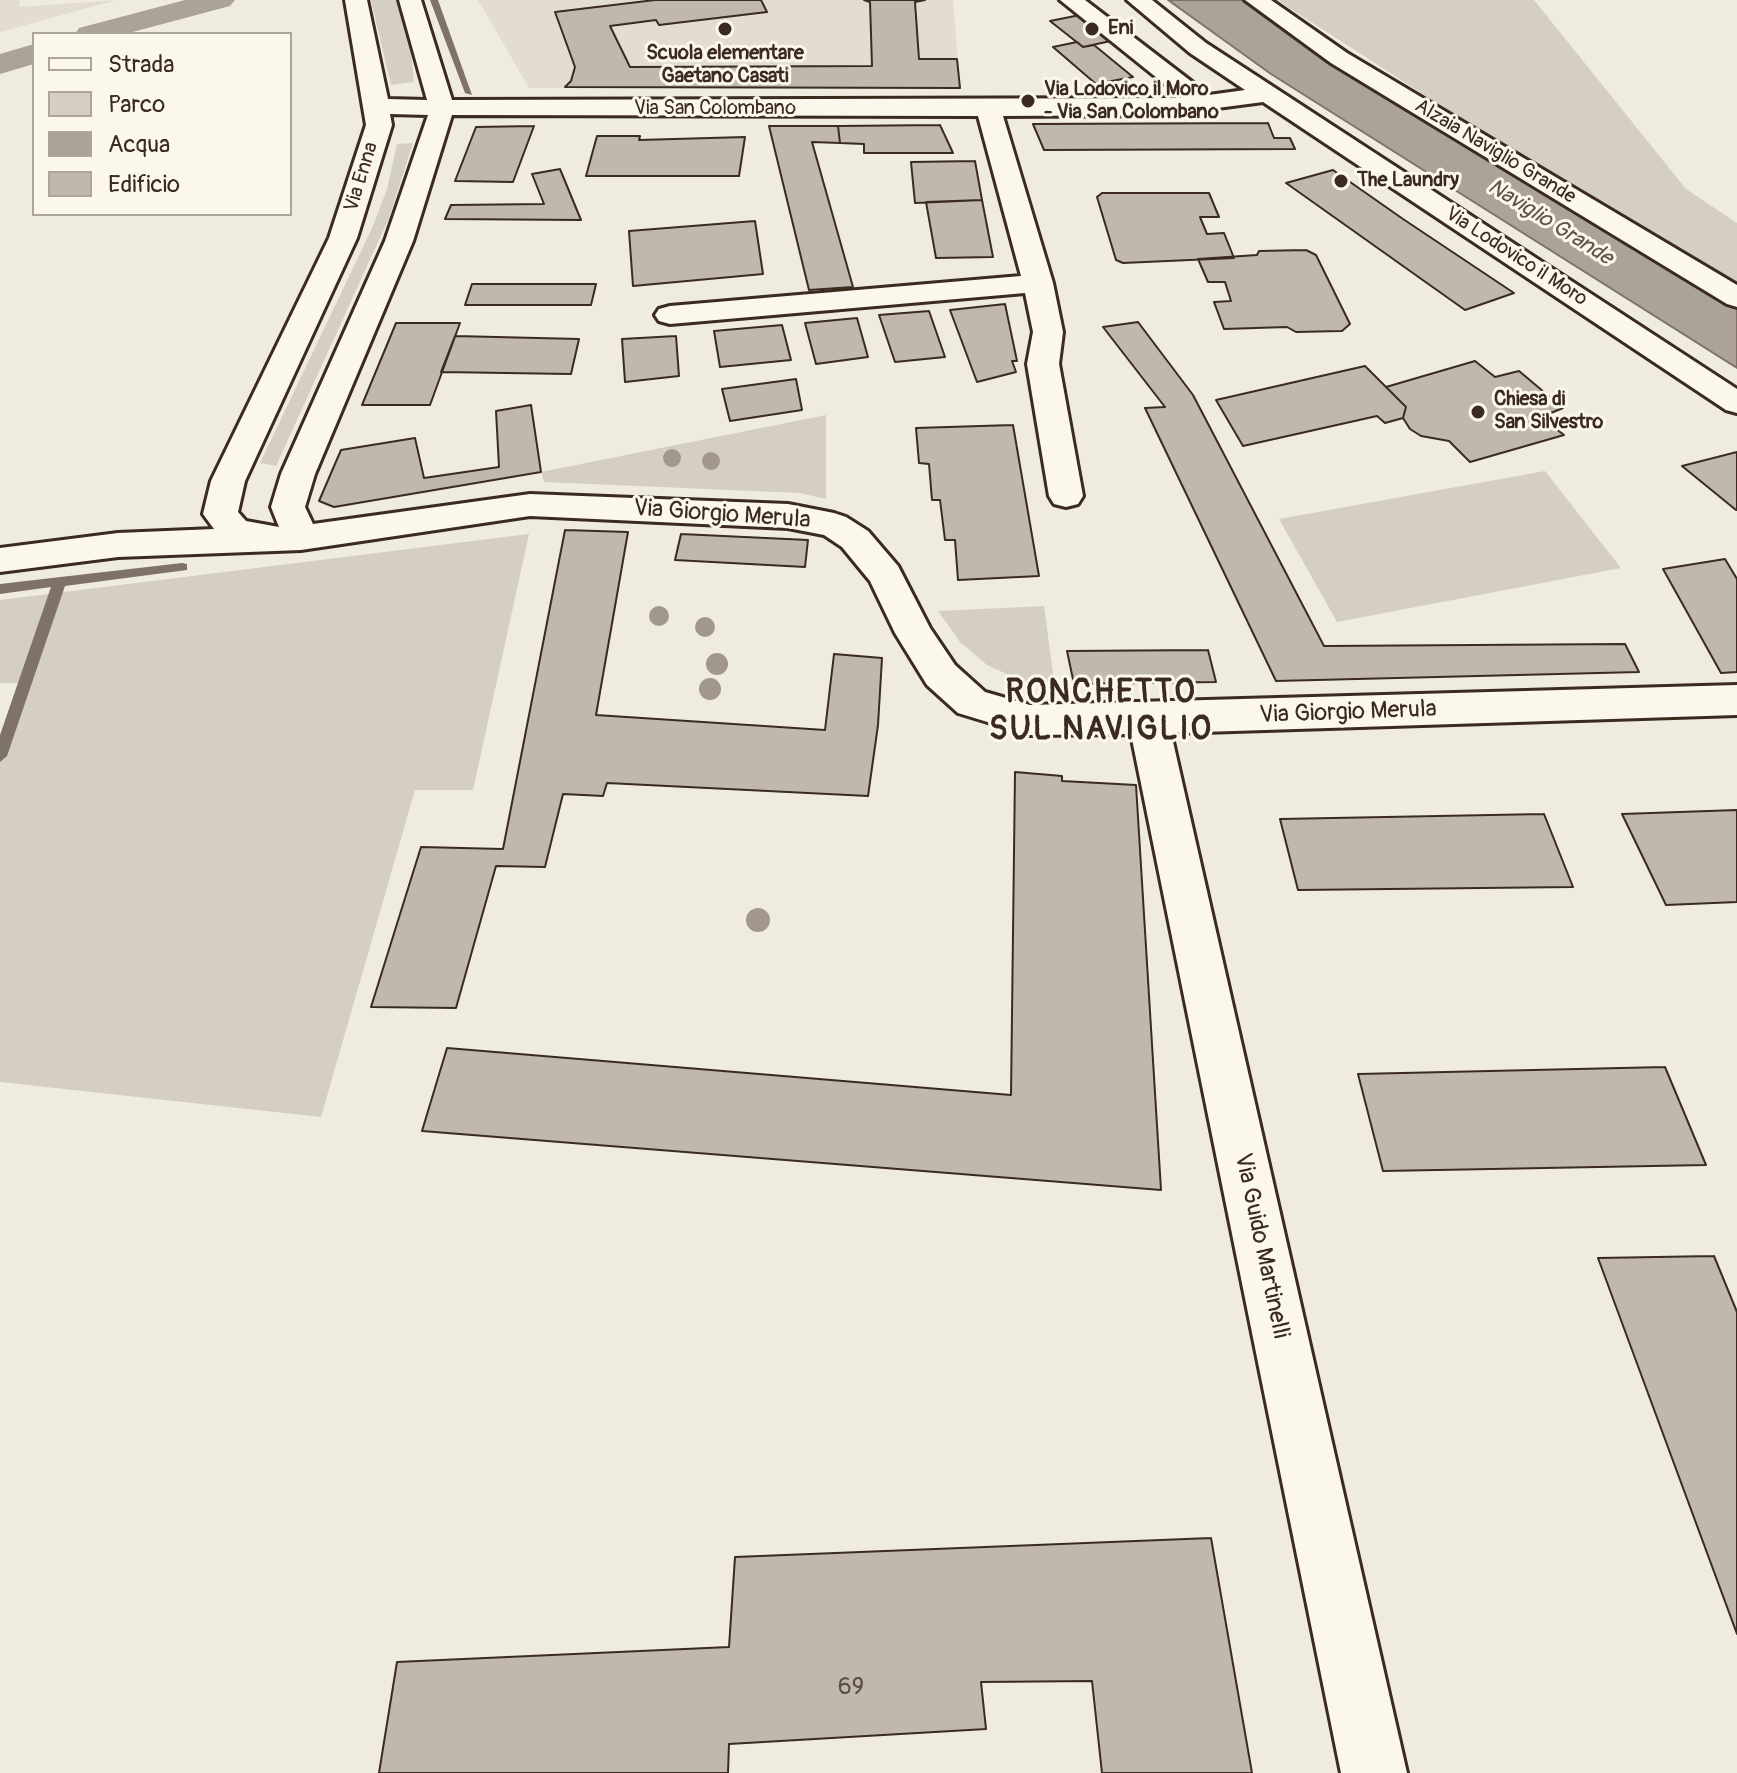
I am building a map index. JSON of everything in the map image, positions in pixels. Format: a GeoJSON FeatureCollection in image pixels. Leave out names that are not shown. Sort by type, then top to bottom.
{"type":"FeatureCollection","features":[{"type":"Feature","properties":{"kind":"street"},"geometry":{"type":"LineString","coordinates":[[356,0],[377,106],[442,109]]}},
{"type":"Feature","properties":{"kind":"street"},"geometry":{"type":"LineString","coordinates":[[301,538],[288,507],[298,474],[399,241],[442,109],[410,0]]}},
{"type":"Feature","properties":{"kind":"street"},"geometry":{"type":"LineString","coordinates":[[1071,0],[1204,103]]}},
{"type":"Feature","properties":{"kind":"street","name":"Via Lodovico il Moro"},"geometry":{"type":"LineString","coordinates":[[1138,0],[1198,48],[1737,403]]}},
{"type":"Feature","properties":{"kind":"street","name":"Alzaia Naviglio Grande"},"geometry":{"type":"LineString","coordinates":[[1256,0],[1339,58],[1737,298]]}},
{"type":"Feature","properties":{"kind":"street"},"geometry":{"type":"LineString","coordinates":[[1142,57],[1198,48]]}},
{"type":"Feature","properties":{"kind":"street","name":"Via San Colombano"},"geometry":{"type":"LineString","coordinates":[[442,109],[1164,108],[1268,94]]}},
{"type":"Feature","properties":{"kind":"street","name":"Via Enna"},"geometry":{"type":"LineString","coordinates":[[301,538],[255,536],[234,530],[220,514],[228,481],[343,238],[379,125],[377,106]]}},
{"type":"Feature","properties":{"kind":"street"},"geometry":{"type":"LineString","coordinates":[[988,108],[1038,283],[1048,332],[1043,364],[1066,496]]}},
{"type":"Feature","properties":{"kind":"street"},"geometry":{"type":"LineString","coordinates":[[670,315],[1038,283]]}},
{"type":"Feature","properties":{"kind":"street","name":"Via Giorgio Merula"},"geometry":{"type":"LineString","coordinates":[[0,560],[118,545],[301,538],[530,505],[788,516],[834,525],[855,539],[885,575],[914,633],[941,675],[972,703],[1030,720],[1737,700]]}},
{"type":"Feature","properties":{"kind":"street","name":"Via Guido Martinelli"},"geometry":{"type":"LineString","coordinates":[[1148,719],[1374,1773]]}},
{"type":"Feature","properties":{"kind":"shaded area"},"geometry":{"type":"Polygon","coordinates":[[[0,0],[20,0],[19,7],[117,0],[0,32],[0,0]]]}},
{"type":"Feature","properties":{"kind":"shaded area","name":"Scuola elementare Gaetano Casati"},"geometry":{"type":"Polygon","coordinates":[[[478,0],[953,0],[960,88],[529,88],[478,0]]]}},
{"type":"Feature","properties":{"kind":"green space"},"geometry":{"type":"Polygon","coordinates":[[[371,0],[396,0],[411,51],[414,82],[391,85],[371,0]]]}},
{"type":"Feature","properties":{"kind":"green space"},"geometry":{"type":"Polygon","coordinates":[[[1277,0],[1534,0],[1686,189],[1737,223],[1737,283],[1463,120],[1277,0]]]}},
{"type":"Feature","properties":{"kind":"green space"},"geometry":{"type":"Polygon","coordinates":[[[413,143],[389,218],[276,466],[260,463],[373,226],[387,189],[397,144],[413,143]]]}},
{"type":"Feature","properties":{"kind":"green space"},"geometry":{"type":"Polygon","coordinates":[[[826,415],[826,499],[799,493],[544,482],[541,472],[826,415]]]}},
{"type":"Feature","properties":{"kind":"green space"},"geometry":{"type":"Polygon","coordinates":[[[1545,471],[1621,568],[1337,622],[1279,519],[1545,471]]]}},
{"type":"Feature","properties":{"kind":"green space"},"geometry":{"type":"Polygon","coordinates":[[[529,534],[473,790],[415,790],[321,1117],[0,1082],[0,738],[18,683],[0,683],[0,600],[529,534]]]}},
{"type":"Feature","properties":{"kind":"green space"},"geometry":{"type":"Polygon","coordinates":[[[1044,606],[1055,688],[1024,682],[987,665],[960,642],[938,611],[1044,606]]]}},
{"type":"Feature","properties":{"kind":"water","name":"Naviglio Grande"},"geometry":{"type":"Polygon","coordinates":[[[1168,0],[1245,0],[1330,60],[1737,306],[1737,368],[1271,74],[1168,0]]]}},
{"type":"Feature","properties":{"kind":"building"},"geometry":{"type":"Polygon","coordinates":[[[655,0],[761,0],[767,12],[659,25],[656,20],[610,26],[630,67],[872,66],[870,2],[864,0],[925,0],[915,2],[919,59],[957,59],[960,88],[565,87],[571,81],[575,67],[555,12],[655,0]]]}},
{"type":"Feature","properties":{"kind":"building","name":"Eni"},"geometry":{"type":"Polygon","coordinates":[[[1100,11],[1134,36],[1083,47],[1050,21],[1100,11]]]}},
{"type":"Feature","properties":{"kind":"building"},"geometry":{"type":"Polygon","coordinates":[[[1077,42],[1083,47],[1094,45],[1133,77],[1096,84],[1053,47],[1077,42]]]}},
{"type":"Feature","properties":{"kind":"building"},"geometry":{"type":"Polygon","coordinates":[[[1268,123],[1274,138],[1290,138],[1295,149],[1044,150],[1033,124],[1268,123]]]}},
{"type":"Feature","properties":{"kind":"building"},"geometry":{"type":"Polygon","coordinates":[[[940,125],[953,153],[864,153],[864,144],[840,143],[838,126],[940,125]]]}},
{"type":"Feature","properties":{"kind":"building"},"geometry":{"type":"Polygon","coordinates":[[[534,126],[513,182],[455,181],[476,127],[534,126]]]}},
{"type":"Feature","properties":{"kind":"building"},"geometry":{"type":"Polygon","coordinates":[[[769,126],[838,126],[840,143],[812,142],[853,287],[809,290],[769,126]]]}},
{"type":"Feature","properties":{"kind":"building"},"geometry":{"type":"Polygon","coordinates":[[[597,136],[640,136],[639,140],[745,137],[739,176],[586,176],[597,136]]]}},
{"type":"Feature","properties":{"kind":"building"},"geometry":{"type":"Polygon","coordinates":[[[975,161],[982,200],[915,203],[911,162],[975,161]]]}},
{"type":"Feature","properties":{"kind":"building"},"geometry":{"type":"Polygon","coordinates":[[[560,169],[581,220],[445,219],[451,205],[544,204],[532,174],[560,169]]]}},
{"type":"Feature","properties":{"kind":"building"},"geometry":{"type":"Polygon","coordinates":[[[1333,170],[1514,293],[1465,310],[1286,183],[1333,170]]]}},
{"type":"Feature","properties":{"kind":"building"},"geometry":{"type":"Polygon","coordinates":[[[1102,193],[1209,193],[1219,217],[1200,217],[1207,234],[1224,233],[1234,258],[1123,263],[1116,260],[1097,197],[1102,193]]]}},
{"type":"Feature","properties":{"kind":"building"},"geometry":{"type":"Polygon","coordinates":[[[982,200],[993,257],[936,258],[926,202],[982,200]]]}},
{"type":"Feature","properties":{"kind":"building"},"geometry":{"type":"Polygon","coordinates":[[[755,221],[763,274],[633,286],[629,231],[755,221]]]}},
{"type":"Feature","properties":{"kind":"building"},"geometry":{"type":"Polygon","coordinates":[[[1306,250],[1316,255],[1350,324],[1342,331],[1296,332],[1287,327],[1224,329],[1214,302],[1231,301],[1225,282],[1208,282],[1198,259],[1257,255],[1259,251],[1306,250]]]}},
{"type":"Feature","properties":{"kind":"building"},"geometry":{"type":"Polygon","coordinates":[[[472,284],[596,284],[591,305],[465,305],[472,284]]]}},
{"type":"Feature","properties":{"kind":"building"},"geometry":{"type":"Polygon","coordinates":[[[1005,304],[1017,361],[1012,361],[1016,372],[977,382],[950,310],[1005,304]]]}},
{"type":"Feature","properties":{"kind":"building"},"geometry":{"type":"Polygon","coordinates":[[[929,311],[945,357],[895,362],[879,315],[929,311]]]}},
{"type":"Feature","properties":{"kind":"building"},"geometry":{"type":"Polygon","coordinates":[[[857,318],[868,357],[816,364],[805,323],[857,318]]]}},
{"type":"Feature","properties":{"kind":"building"},"geometry":{"type":"Polygon","coordinates":[[[1138,322],[1193,395],[1324,646],[1625,644],[1639,672],[1276,681],[1145,408],[1165,407],[1103,327],[1138,322]]]}},
{"type":"Feature","properties":{"kind":"building"},"geometry":{"type":"Polygon","coordinates":[[[396,323],[460,323],[430,405],[362,405],[396,323]]]}},
{"type":"Feature","properties":{"kind":"building"},"geometry":{"type":"Polygon","coordinates":[[[782,325],[791,360],[720,367],[714,331],[782,325]]]}},
{"type":"Feature","properties":{"kind":"building"},"geometry":{"type":"Polygon","coordinates":[[[455,336],[579,339],[571,374],[441,372],[455,336]]]}},
{"type":"Feature","properties":{"kind":"building"},"geometry":{"type":"Polygon","coordinates":[[[676,336],[679,376],[625,382],[622,339],[676,336]]]}},
{"type":"Feature","properties":{"kind":"building","name":"Chiesa di San Silvestro"},"geometry":{"type":"Polygon","coordinates":[[[1475,361],[1495,377],[1519,371],[1563,408],[1541,417],[1564,435],[1470,462],[1449,441],[1421,436],[1410,429],[1403,418],[1406,407],[1386,387],[1475,361]]]}},
{"type":"Feature","properties":{"kind":"building"},"geometry":{"type":"Polygon","coordinates":[[[1365,366],[1406,407],[1403,418],[1385,423],[1377,416],[1243,446],[1216,400],[1365,366]]]}},
{"type":"Feature","properties":{"kind":"building"},"geometry":{"type":"Polygon","coordinates":[[[796,379],[802,410],[730,421],[722,389],[796,379]]]}},
{"type":"Feature","properties":{"kind":"building"},"geometry":{"type":"Polygon","coordinates":[[[531,405],[541,472],[334,507],[319,501],[341,450],[415,438],[424,478],[499,467],[496,411],[531,405]]]}},
{"type":"Feature","properties":{"kind":"building"},"geometry":{"type":"Polygon","coordinates":[[[1013,425],[1039,576],[958,580],[955,540],[945,540],[940,500],[932,500],[929,464],[919,463],[916,428],[1013,425]]]}},
{"type":"Feature","properties":{"kind":"building"},"geometry":{"type":"Polygon","coordinates":[[[1737,452],[1737,510],[1736,510],[1682,466],[1737,452]]]}},
{"type":"Feature","properties":{"kind":"building"},"geometry":{"type":"Polygon","coordinates":[[[565,530],[628,532],[596,715],[825,730],[834,654],[882,658],[878,725],[868,796],[607,783],[603,796],[563,794],[545,867],[496,866],[456,1008],[371,1007],[421,847],[503,849],[565,530]]]}},
{"type":"Feature","properties":{"kind":"building"},"geometry":{"type":"Polygon","coordinates":[[[681,534],[808,540],[805,567],[675,560],[681,534]]]}},
{"type":"Feature","properties":{"kind":"building"},"geometry":{"type":"Polygon","coordinates":[[[1725,559],[1737,579],[1737,672],[1721,673],[1663,569],[1725,559]]]}},
{"type":"Feature","properties":{"kind":"building"},"geometry":{"type":"Polygon","coordinates":[[[1208,650],[1216,682],[1074,684],[1067,651],[1208,650]]]}},
{"type":"Feature","properties":{"kind":"building"},"geometry":{"type":"Polygon","coordinates":[[[1015,772],[1062,776],[1062,781],[1136,785],[1161,1190],[422,1131],[447,1048],[1011,1095],[1015,772]]]}},
{"type":"Feature","properties":{"kind":"building"},"geometry":{"type":"Polygon","coordinates":[[[1737,810],[1737,902],[1666,905],[1622,814],[1737,810]]]}},
{"type":"Feature","properties":{"kind":"building"},"geometry":{"type":"Polygon","coordinates":[[[1544,814],[1573,887],[1298,890],[1280,819],[1544,814]]]}},
{"type":"Feature","properties":{"kind":"building"},"geometry":{"type":"Polygon","coordinates":[[[1665,1067],[1706,1165],[1383,1171],[1358,1074],[1665,1067]]]}},
{"type":"Feature","properties":{"kind":"building"},"geometry":{"type":"Polygon","coordinates":[[[1714,1256],[1737,1312],[1737,1634],[1598,1258],[1714,1256]]]}},
{"type":"Feature","properties":{"kind":"building"},"geometry":{"type":"Polygon","coordinates":[[[1211,1538],[1252,1773],[1102,1773],[1092,1681],[981,1682],[986,1729],[729,1744],[728,1773],[379,1773],[397,1662],[729,1647],[735,1557],[1211,1538]]]}},
{"type":"Feature","properties":{"kind":"waterway"},"geometry":{"type":"LineString","coordinates":[[98,32],[220,0]]}},
{"type":"Feature","properties":{"kind":"waterway"},"geometry":{"type":"LineString","coordinates":[[434,0],[469,93]]}},
{"type":"Feature","properties":{"kind":"waterway"},"geometry":{"type":"LineString","coordinates":[[0,65],[32,54]]}},
{"type":"Feature","properties":{"kind":"waterway"},"geometry":{"type":"LineString","coordinates":[[0,589],[182,567]]}},
{"type":"Feature","properties":{"kind":"waterway"},"geometry":{"type":"LineString","coordinates":[[0,756],[60,582]]}},
{"type":"Feature","properties":{"kind":"place","name":"Scuola elementare Gaetano Casati"},"geometry":{"type":"Point","coordinates":[725,29]}},
{"type":"Feature","properties":{"kind":"place","name":"Eni"},"geometry":{"type":"Point","coordinates":[1092,29]}},
{"type":"Feature","properties":{"kind":"place","name":"Via Lodovico il Moro - Via San Colombano"},"geometry":{"type":"Point","coordinates":[1028,101]}},
{"type":"Feature","properties":{"kind":"place","name":"The Laundry"},"geometry":{"type":"Point","coordinates":[1341,181]}},
{"type":"Feature","properties":{"kind":"place","name":"Chiesa di San Silvestro"},"geometry":{"type":"Point","coordinates":[1478,412]}},
{"type":"Feature","properties":{"kind":"district","name":"RONCHETTO SUL NAVIGLIO"},"geometry":{"type":"Point","coordinates":[1101,712]}}]}
